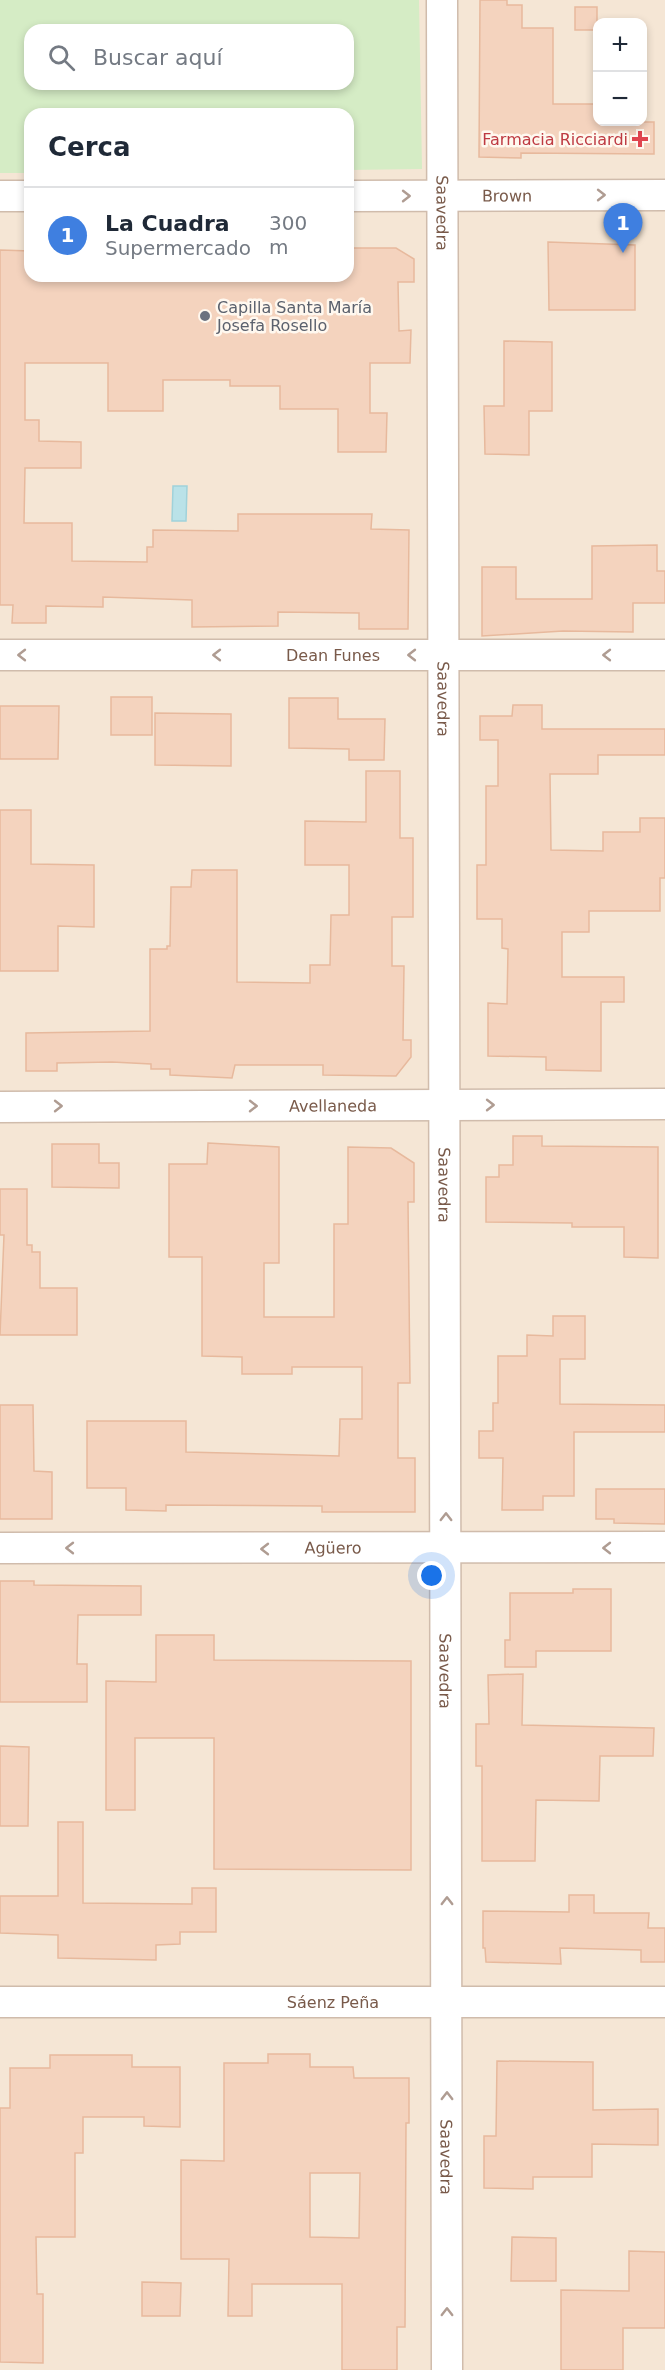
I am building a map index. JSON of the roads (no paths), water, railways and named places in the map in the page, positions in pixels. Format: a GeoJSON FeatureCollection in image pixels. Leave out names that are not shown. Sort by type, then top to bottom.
{"type":"FeatureCollection","features":[{"type":"Feature","properties":{"kind":"street","name":"Saavedra"},"geometry":{"type":"LineString","coordinates":[[442,0],[447,2370]]}},
{"type":"Feature","properties":{"kind":"street","name":"Brown"},"geometry":{"type":"LineString","coordinates":[[354,196],[665,195]]}},
{"type":"Feature","properties":{"kind":"street"},"geometry":{"type":"LineString","coordinates":[[0,196],[24,196]]}},
{"type":"Feature","properties":{"kind":"street","name":"Dean Funes"},"geometry":{"type":"LineString","coordinates":[[0,655],[665,655]]}},
{"type":"Feature","properties":{"kind":"street","name":"Avellaneda"},"geometry":{"type":"LineString","coordinates":[[0,1107],[665,1104]]}},
{"type":"Feature","properties":{"kind":"street","name":"Agüero"},"geometry":{"type":"LineString","coordinates":[[0,1548],[665,1548]]}},
{"type":"Feature","properties":{"kind":"street","name":"Sáenz Peña"},"geometry":{"type":"LineString","coordinates":[[0,2002],[665,2002]]}},
{"type":"Feature","properties":{"kind":"water"},"geometry":{"type":"Polygon","coordinates":[[[173,486],[187,486],[186,521],[172,521],[173,486]]]}},
{"type":"Feature","properties":{"kind":"place","name":"Farmacia Ricciardi"},"geometry":{"type":"Point","coordinates":[640,139]}},
{"type":"Feature","properties":{"kind":"place","name":"La Cuadra"},"geometry":{"type":"Point","coordinates":[623,253]}},
{"type":"Feature","properties":{"kind":"place","name":"Capilla Santa María Josefa Rosello"},"geometry":{"type":"Point","coordinates":[205,316]}}]}
